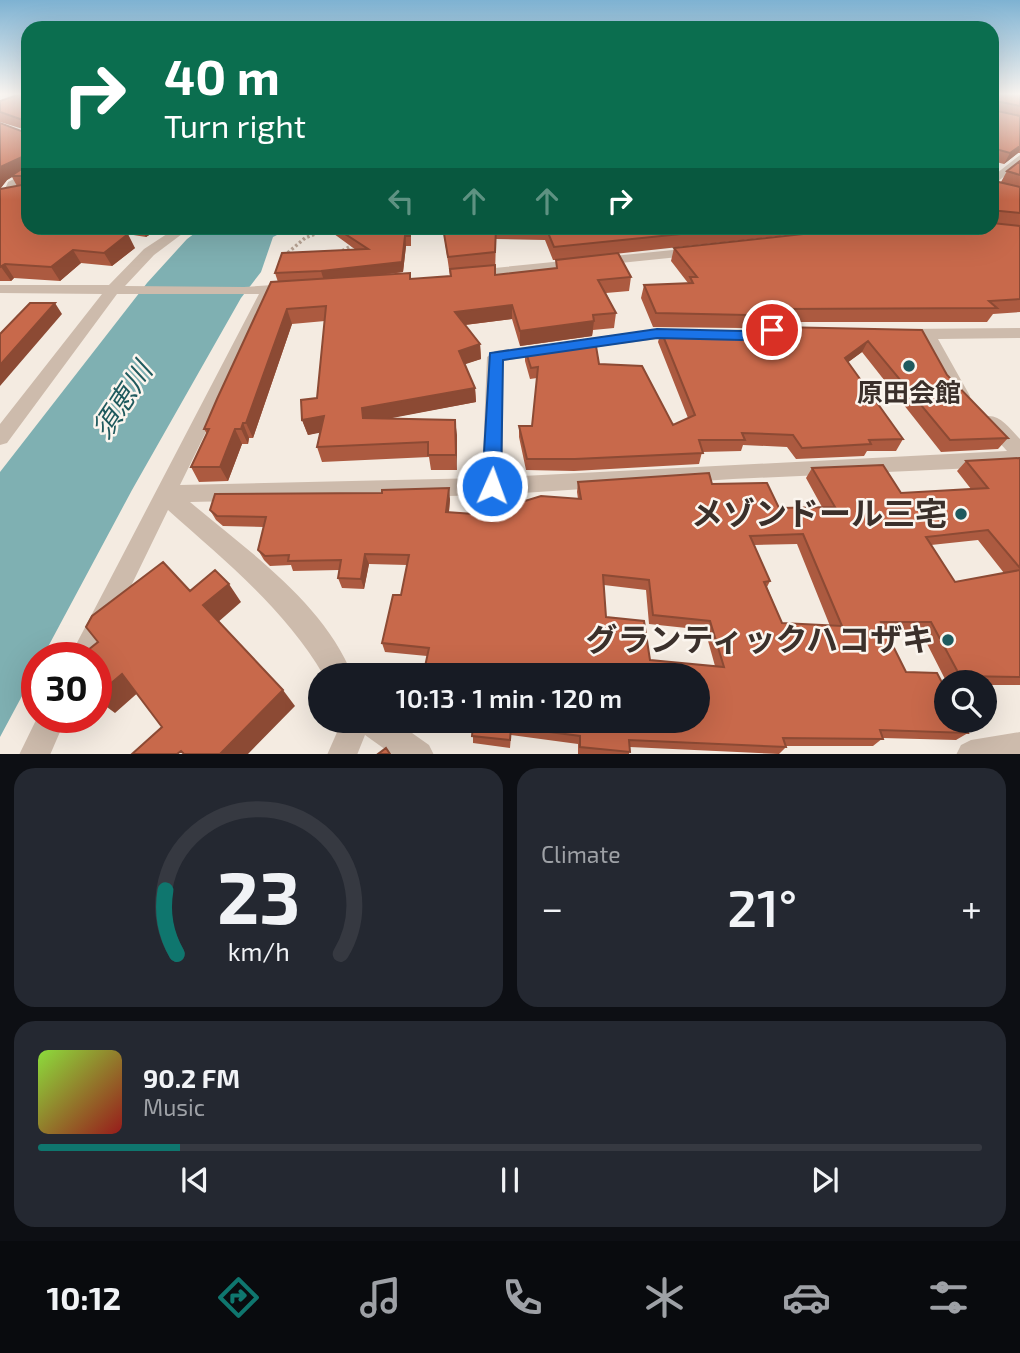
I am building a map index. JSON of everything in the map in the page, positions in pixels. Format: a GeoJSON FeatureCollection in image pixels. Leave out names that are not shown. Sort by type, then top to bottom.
{"type":"FeatureCollection","features":[{"type":"Feature","properties":{"kind":"street"},"geometry":{"type":"LineString","coordinates":[[999,177],[1020,158]]}},
{"type":"Feature","properties":{"kind":"street"},"geometry":{"type":"LineString","coordinates":[[8,196],[12,184],[21,178]]}},
{"type":"Feature","properties":{"kind":"street"},"geometry":{"type":"LineString","coordinates":[[0,438],[113,290],[159,245],[174,235]]}},
{"type":"Feature","properties":{"kind":"street"},"geometry":{"type":"LineString","coordinates":[[135,242],[159,245]]}},
{"type":"Feature","properties":{"kind":"street"},"geometry":{"type":"LineString","coordinates":[[461,275],[709,250]]}},
{"type":"Feature","properties":{"kind":"street"},"geometry":{"type":"LineString","coordinates":[[0,289],[244,291],[310,288]]}},
{"type":"Feature","properties":{"kind":"street"},"geometry":{"type":"LineString","coordinates":[[28,307],[47,289]]}},
{"type":"Feature","properties":{"kind":"street"},"geometry":{"type":"LineString","coordinates":[[90,642],[269,289]]}},
{"type":"Feature","properties":{"kind":"street"},"geometry":{"type":"LineString","coordinates":[[887,333],[1020,333]]}},
{"type":"Feature","properties":{"kind":"street"},"geometry":{"type":"LineString","coordinates":[[492,486],[495,356],[657,334],[694,335]]}},
{"type":"Feature","properties":{"kind":"street"},"geometry":{"type":"LineString","coordinates":[[927,334],[958,393],[1020,451]]}},
{"type":"Feature","properties":{"kind":"street"},"geometry":{"type":"LineString","coordinates":[[165,494],[492,486],[733,471],[1020,458]]}},
{"type":"Feature","properties":{"kind":"street"},"geometry":{"type":"LineString","coordinates":[[165,494],[279,595],[333,663]]}},
{"type":"Feature","properties":{"kind":"street"},"geometry":{"type":"LineString","coordinates":[[34,754],[44,733]]}},
{"type":"Feature","properties":{"kind":"street"},"geometry":{"type":"LineString","coordinates":[[342,754],[352,733]]}},
{"type":"Feature","properties":{"kind":"street"},"geometry":{"type":"LineString","coordinates":[[388,733],[419,754]]}},
{"type":"Feature","properties":{"kind":"street"},"geometry":{"type":"LineString","coordinates":[[971,754],[1020,747]]}},
{"type":"Feature","properties":{"kind":"path"},"geometry":{"type":"LineString","coordinates":[[269,289],[283,258],[305,238],[312,235]]}},
{"type":"Feature","properties":{"kind":"path"},"geometry":{"type":"LineString","coordinates":[[336,254],[364,240]]}},
{"type":"Feature","properties":{"kind":"water","name":"須恵川"},"geometry":{"type":"Polygon","coordinates":[[[192,235],[277,235],[273,237],[261,272],[241,298],[132,490],[51,642],[21,642],[21,698],[0,737],[0,472],[147,283],[192,235]]]}},
{"type":"Feature","properties":{"kind":"building"},"geometry":{"type":"Polygon","coordinates":[[[0,129],[21,131],[21,157],[0,167],[0,129]]]}},
{"type":"Feature","properties":{"kind":"building"},"geometry":{"type":"Polygon","coordinates":[[[999,129],[1020,129],[1020,146],[1010,153],[999,150],[999,129]]]}},
{"type":"Feature","properties":{"kind":"building"},"geometry":{"type":"Polygon","coordinates":[[[1020,161],[1020,175],[1007,171],[1020,161]]]}},
{"type":"Feature","properties":{"kind":"building"},"geometry":{"type":"Polygon","coordinates":[[[21,169],[21,176],[11,176],[21,169]]]}},
{"type":"Feature","properties":{"kind":"building"},"geometry":{"type":"Polygon","coordinates":[[[999,182],[1020,187],[1020,213],[1000,211],[999,182]]]}},
{"type":"Feature","properties":{"kind":"building"},"geometry":{"type":"Polygon","coordinates":[[[21,185],[21,235],[127,235],[104,253],[73,250],[51,267],[5,264],[0,267],[0,189],[21,185]]]}},
{"type":"Feature","properties":{"kind":"building"},"geometry":{"type":"Polygon","coordinates":[[[999,224],[1020,226],[1020,299],[989,301],[997,308],[777,309],[747,315],[656,313],[644,285],[693,283],[690,277],[697,277],[674,248],[794,235],[999,235],[999,224]]]}},
{"type":"Feature","properties":{"kind":"building"},"geometry":{"type":"Polygon","coordinates":[[[347,235],[410,235],[405,236],[402,262],[275,273],[282,253],[368,249],[347,235]]]}},
{"type":"Feature","properties":{"kind":"building"},"geometry":{"type":"Polygon","coordinates":[[[444,235],[496,235],[495,252],[448,257],[444,235]]]}},
{"type":"Feature","properties":{"kind":"building"},"geometry":{"type":"Polygon","coordinates":[[[549,235],[671,235],[554,247],[549,235]]]}},
{"type":"Feature","properties":{"kind":"building"},"geometry":{"type":"Polygon","coordinates":[[[618,253],[631,277],[598,280],[616,313],[593,315],[594,321],[520,331],[512,305],[455,312],[480,344],[459,351],[475,388],[362,408],[363,418],[455,420],[456,455],[428,455],[428,442],[317,447],[324,416],[302,420],[301,400],[317,398],[326,306],[287,309],[246,423],[243,423],[241,429],[235,429],[220,467],[191,467],[209,429],[204,429],[271,282],[410,273],[410,279],[451,276],[450,269],[495,265],[495,275],[557,268],[556,260],[618,253]]]}},
{"type":"Feature","properties":{"kind":"building"},"geometry":{"type":"Polygon","coordinates":[[[30,303],[55,303],[0,365],[0,334],[30,303]]]}},
{"type":"Feature","properties":{"kind":"building"},"geometry":{"type":"Polygon","coordinates":[[[777,327],[922,330],[947,375],[1008,438],[950,440],[868,341],[845,358],[903,439],[869,440],[871,444],[802,448],[793,435],[742,433],[745,440],[699,440],[703,453],[527,459],[519,426],[532,426],[538,367],[531,368],[525,349],[595,340],[599,364],[642,366],[673,425],[695,415],[661,331],[746,332],[777,327]]]}},
{"type":"Feature","properties":{"kind":"building"},"geometry":{"type":"Polygon","coordinates":[[[1020,458],[1020,568],[988,530],[926,537],[955,582],[1020,570],[1020,677],[997,677],[997,670],[957,670],[931,622],[881,622],[906,672],[934,673],[934,732],[880,730],[883,739],[783,738],[786,747],[629,740],[630,752],[580,747],[580,736],[557,733],[710,733],[710,666],[724,667],[710,621],[653,615],[649,580],[603,575],[606,617],[644,621],[650,660],[682,663],[426,663],[429,648],[382,643],[393,595],[401,595],[409,555],[365,554],[361,579],[338,578],[341,560],[288,561],[289,555],[265,556],[258,550],[266,517],[217,516],[210,510],[215,494],[382,493],[382,490],[449,488],[446,512],[502,516],[505,493],[522,494],[525,501],[541,496],[581,499],[578,482],[709,473],[712,484],[767,483],[779,508],[835,507],[812,468],[883,465],[901,493],[988,488],[966,461],[1020,458]],[[803,534],[750,536],[770,581],[764,582],[782,623],[842,626],[803,534]]]}},
{"type":"Feature","properties":{"kind":"building"},"geometry":{"type":"Polygon","coordinates":[[[163,562],[190,591],[215,570],[229,584],[203,605],[283,690],[220,754],[184,754],[181,751],[177,754],[132,754],[162,727],[122,674],[112,682],[112,642],[98,642],[86,627],[92,616],[163,562]]]}},
{"type":"Feature","properties":{"kind":"building"},"geometry":{"type":"Polygon","coordinates":[[[472,733],[511,733],[510,740],[472,736],[472,733]]]}},
{"type":"Feature","properties":{"kind":"building"},"geometry":{"type":"Polygon","coordinates":[[[386,748],[390,754],[378,754],[386,748]]]}},
{"type":"Feature","properties":{"kind":"place","name":"原田会館"},"geometry":{"type":"Point","coordinates":[909,366]}},
{"type":"Feature","properties":{"kind":"place","name":"メゾンドール三宅"},"geometry":{"type":"Point","coordinates":[961,514]}},
{"type":"Feature","properties":{"kind":"place","name":"グランティックハコザキ"},"geometry":{"type":"Point","coordinates":[948,640]}},
{"type":"Feature","properties":{"kind":"route"},"geometry":{"type":"LineString","coordinates":[[492,486],[495,356],[657,334],[742,336],[772,330]]}}]}
